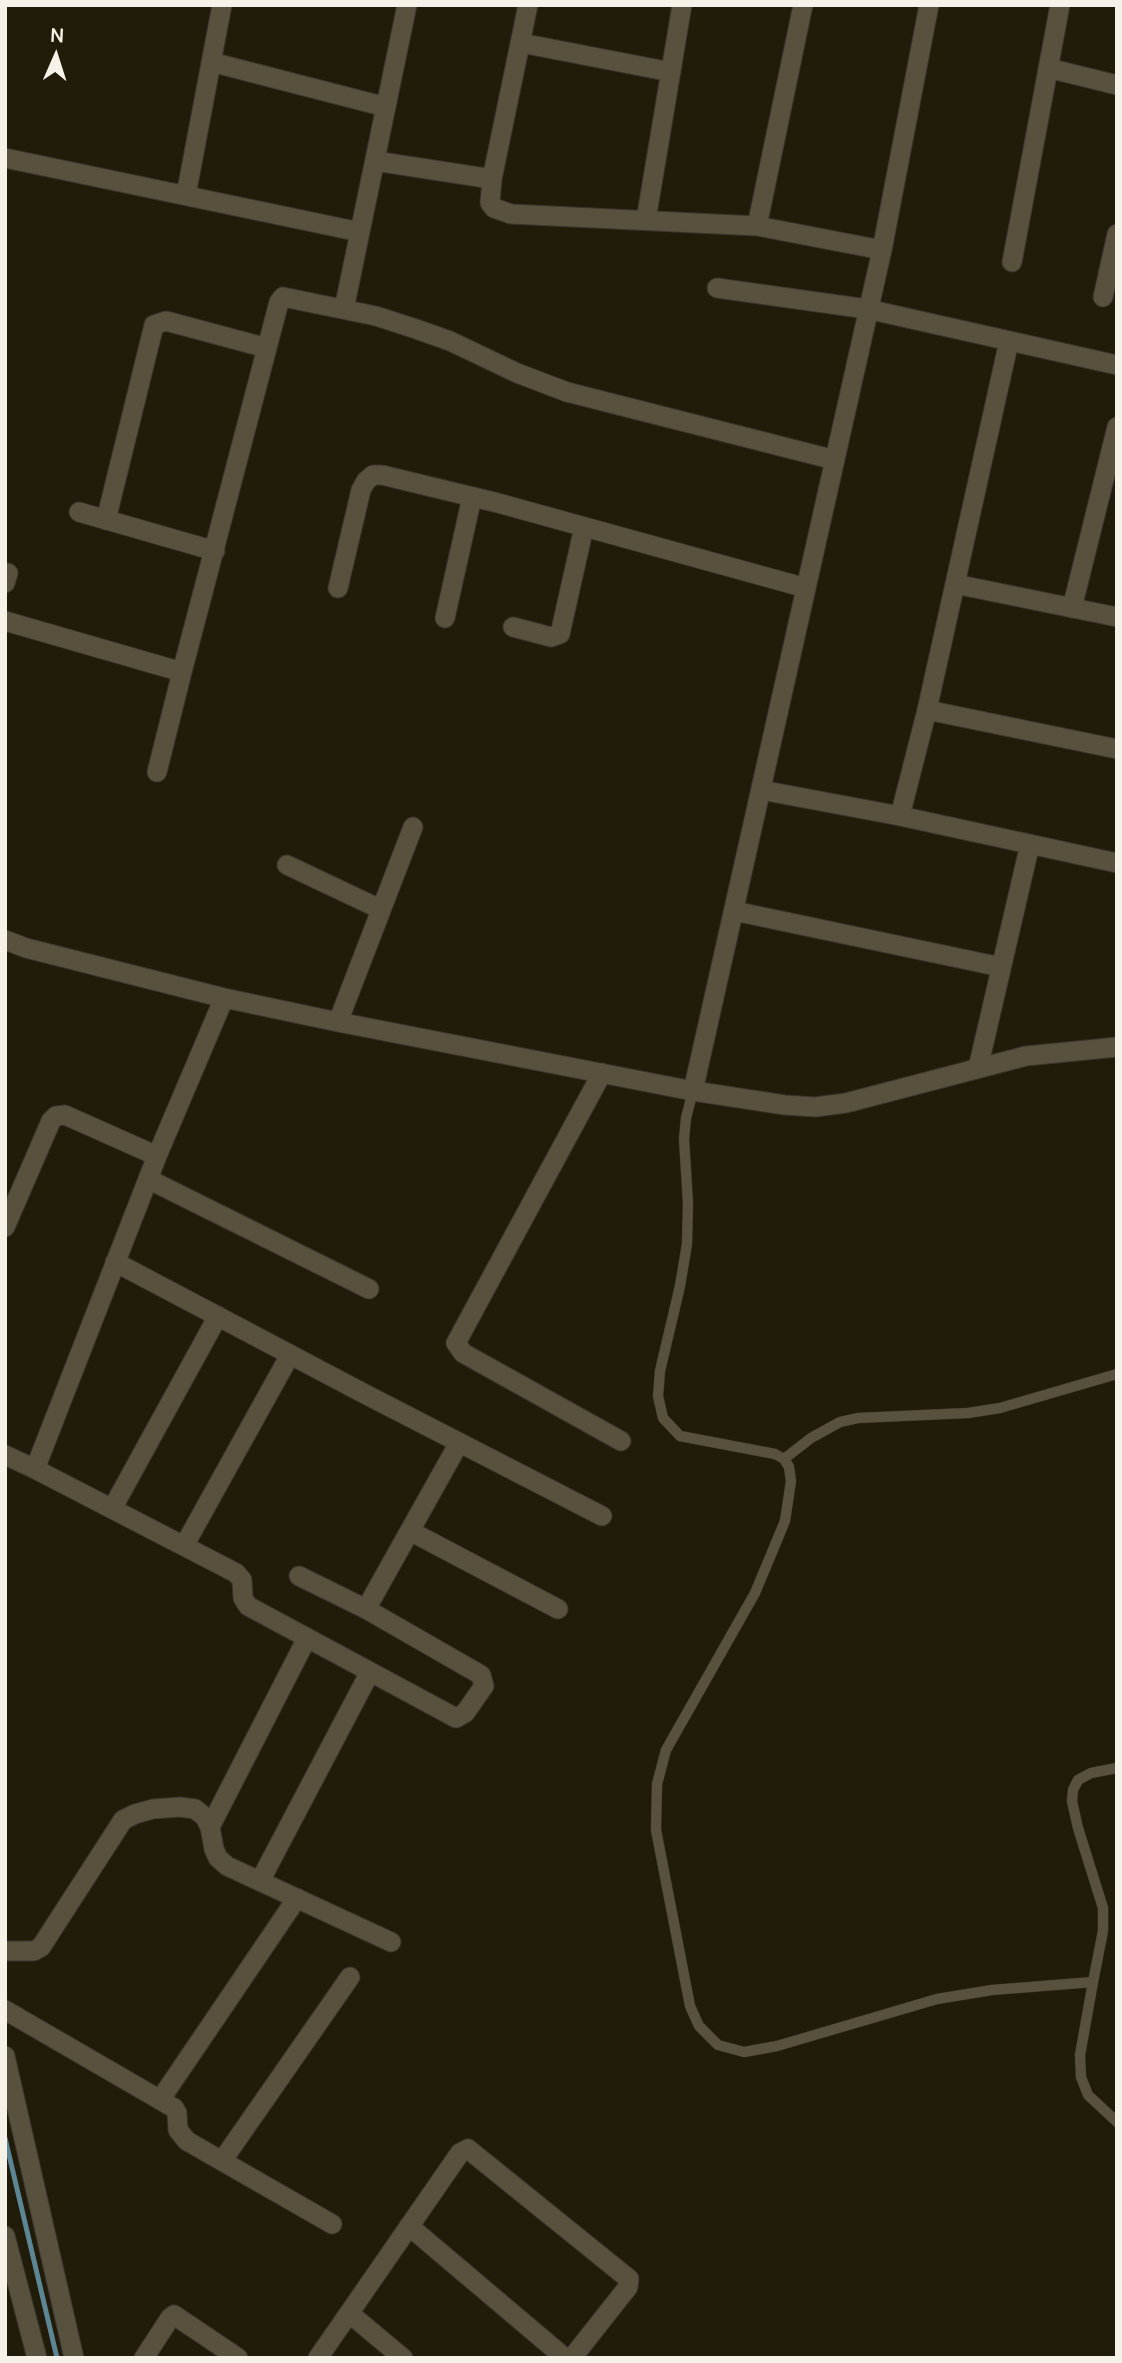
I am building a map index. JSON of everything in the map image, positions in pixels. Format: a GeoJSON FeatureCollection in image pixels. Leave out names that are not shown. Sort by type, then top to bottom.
{"type":"FeatureCollection","features":[{"type":"Feature","properties":{"kind":"street"},"geometry":{"type":"LineString","coordinates":[[186,195],[222,5]]}},
{"type":"Feature","properties":{"kind":"street"},"geometry":{"type":"LineString","coordinates":[[344,309],[407,5]]}},
{"type":"Feature","properties":{"kind":"street"},"geometry":{"type":"LineString","coordinates":[[528,5],[492,179],[490,203],[501,212],[757,226],[881,250]]}},
{"type":"Feature","properties":{"kind":"street"},"geometry":{"type":"LineString","coordinates":[[646,220],[682,5]]}},
{"type":"Feature","properties":{"kind":"street"},"geometry":{"type":"LineString","coordinates":[[757,226],[803,5]]}},
{"type":"Feature","properties":{"kind":"street"},"geometry":{"type":"LineString","coordinates":[[693,1091],[881,250],[929,5]]}},
{"type":"Feature","properties":{"kind":"street"},"geometry":{"type":"LineString","coordinates":[[1012,262],[1060,5]]}},
{"type":"Feature","properties":{"kind":"street"},"geometry":{"type":"LineString","coordinates":[[521,43],[671,72]]}},
{"type":"Feature","properties":{"kind":"street"},"geometry":{"type":"LineString","coordinates":[[211,62],[386,107]]}},
{"type":"Feature","properties":{"kind":"street"},"geometry":{"type":"LineString","coordinates":[[1048,68],[1117,85]]}},
{"type":"Feature","properties":{"kind":"street"},"geometry":{"type":"LineString","coordinates":[[5,158],[360,232]]}},
{"type":"Feature","properties":{"kind":"street"},"geometry":{"type":"LineString","coordinates":[[375,161],[492,179]]}},
{"type":"Feature","properties":{"kind":"street"},"geometry":{"type":"LineString","coordinates":[[1103,297],[1117,234]]}},
{"type":"Feature","properties":{"kind":"street"},"geometry":{"type":"LineString","coordinates":[[718,288],[867,309],[1117,365]]}},
{"type":"Feature","properties":{"kind":"street"},"geometry":{"type":"LineString","coordinates":[[158,772],[279,302],[284,297],[344,309],[416,329],[567,392],[835,460]]}},
{"type":"Feature","properties":{"kind":"street"},"geometry":{"type":"LineString","coordinates":[[106,520],[154,325],[166,321],[267,348]]}},
{"type":"Feature","properties":{"kind":"street"},"geometry":{"type":"LineString","coordinates":[[900,816],[928,710],[1009,341]]}},
{"type":"Feature","properties":{"kind":"street"},"geometry":{"type":"LineString","coordinates":[[1072,608],[1117,427]]}},
{"type":"Feature","properties":{"kind":"street"},"geometry":{"type":"LineString","coordinates":[[338,588],[361,490],[373,475],[382,475],[472,496],[806,588]]}},
{"type":"Feature","properties":{"kind":"street"},"geometry":{"type":"LineString","coordinates":[[445,618],[472,496]]}},
{"type":"Feature","properties":{"kind":"street"},"geometry":{"type":"LineString","coordinates":[[79,512],[215,551]]}},
{"type":"Feature","properties":{"kind":"street"},"geometry":{"type":"LineString","coordinates":[[513,627],[551,637],[560,634],[584,527]]}},
{"type":"Feature","properties":{"kind":"street"},"geometry":{"type":"LineString","coordinates":[[955,584],[1117,617]]}},
{"type":"Feature","properties":{"kind":"street"},"geometry":{"type":"LineString","coordinates":[[5,621],[182,672]]}},
{"type":"Feature","properties":{"kind":"street"},"geometry":{"type":"LineString","coordinates":[[928,710],[1117,749]]}},
{"type":"Feature","properties":{"kind":"street"},"geometry":{"type":"LineString","coordinates":[[761,790],[900,816],[1117,863]]}},
{"type":"Feature","properties":{"kind":"street"},"geometry":{"type":"LineString","coordinates":[[338,1022],[413,827]]}},
{"type":"Feature","properties":{"kind":"street"},"geometry":{"type":"LineString","coordinates":[[978,1069],[1030,844]]}},
{"type":"Feature","properties":{"kind":"street"},"geometry":{"type":"LineString","coordinates":[[287,865],[380,909]]}},
{"type":"Feature","properties":{"kind":"street"},"geometry":{"type":"LineString","coordinates":[[734,911],[1001,967]]}},
{"type":"Feature","properties":{"kind":"street"},"geometry":{"type":"LineString","coordinates":[[5,940],[26,948],[224,998],[693,1091],[785,1105],[815,1107],[846,1103],[1026,1056],[1117,1047]]}},
{"type":"Feature","properties":{"kind":"street"},"geometry":{"type":"LineString","coordinates":[[35,1469],[156,1156],[224,998]]}},
{"type":"Feature","properties":{"kind":"street"},"geometry":{"type":"LineString","coordinates":[[602,1073],[456,1343],[463,1353],[621,1441]]}},
{"type":"Feature","properties":{"kind":"street"},"geometry":{"type":"LineString","coordinates":[[5,1227],[51,1121],[56,1116],[65,1115],[156,1156]]}},
{"type":"Feature","properties":{"kind":"street"},"geometry":{"type":"LineString","coordinates":[[148,1180],[369,1289]]}},
{"type":"Feature","properties":{"kind":"street"},"geometry":{"type":"LineString","coordinates":[[116,1262],[603,1516]]}},
{"type":"Feature","properties":{"kind":"street"},"geometry":{"type":"LineString","coordinates":[[112,1509],[218,1316]]}},
{"type":"Feature","properties":{"kind":"street"},"geometry":{"type":"LineString","coordinates":[[184,1546],[290,1355]]}},
{"type":"Feature","properties":{"kind":"street"},"geometry":{"type":"LineString","coordinates":[[366,1609],[459,1443]]}},
{"type":"Feature","properties":{"kind":"street"},"geometry":{"type":"LineString","coordinates":[[5,1455],[239,1576],[243,1586],[243,1598],[248,1606],[456,1718],[465,1713],[484,1686],[481,1675],[366,1609],[299,1576]]}},
{"type":"Feature","properties":{"kind":"street"},"geometry":{"type":"LineString","coordinates":[[410,1531],[558,1609]]}},
{"type":"Feature","properties":{"kind":"street"},"geometry":{"type":"LineString","coordinates":[[210,1827],[307,1638]]}},
{"type":"Feature","properties":{"kind":"street"},"geometry":{"type":"LineString","coordinates":[[260,1881],[370,1672]]}},
{"type":"Feature","properties":{"kind":"street"},"geometry":{"type":"LineString","coordinates":[[5,1951],[34,1951],[41,1947],[123,1820],[153,1809],[180,1807],[195,1810],[205,1817],[210,1827],[214,1849],[226,1866],[391,1941]]}},
{"type":"Feature","properties":{"kind":"street"},"geometry":{"type":"LineString","coordinates":[[160,2100],[297,1898]]}},
{"type":"Feature","properties":{"kind":"street"},"geometry":{"type":"LineString","coordinates":[[222,2161],[349,1977]]}},
{"type":"Feature","properties":{"kind":"street"},"geometry":{"type":"LineString","coordinates":[[5,2010],[174,2108],[181,2137],[332,2224]]}},
{"type":"Feature","properties":{"kind":"street"},"geometry":{"type":"LineString","coordinates":[[5,2056],[74,2358]]}},
{"type":"Feature","properties":{"kind":"street"},"geometry":{"type":"LineString","coordinates":[[318,2358],[464,2150],[474,2151],[629,2279],[628,2287],[572,2358]]}},
{"type":"Feature","properties":{"kind":"street"},"geometry":{"type":"LineString","coordinates":[[409,2226],[565,2358]]}},
{"type":"Feature","properties":{"kind":"street"},"geometry":{"type":"LineString","coordinates":[[5,2236],[37,2358]]}},
{"type":"Feature","properties":{"kind":"street"},"geometry":{"type":"LineString","coordinates":[[349,2313],[403,2358]]}},
{"type":"Feature","properties":{"kind":"street"},"geometry":{"type":"LineString","coordinates":[[144,2358],[174,2315],[238,2358]]}},
{"type":"Feature","properties":{"kind":"lane"},"geometry":{"type":"LineString","coordinates":[[693,1091],[685,1118],[684,1139],[688,1203],[687,1244],[660,1371],[658,1396],[663,1418],[680,1436],[775,1454],[784,1459],[789,1467],[791,1481],[785,1521],[755,1592],[666,1750],[657,1784],[656,1830],[690,2006],[699,2026],[718,2045],[744,2052],[778,2046],[937,1999],[992,1990],[1093,1982]]}},
{"type":"Feature","properties":{"kind":"lane"},"geometry":{"type":"LineString","coordinates":[[784,1459],[811,1438],[840,1422],[858,1418],[968,1413],[1000,1408],[1117,1374]]}},
{"type":"Feature","properties":{"kind":"lane"},"geometry":{"type":"LineString","coordinates":[[1117,1768],[1091,1773],[1079,1780],[1073,1790],[1072,1801],[1103,1908],[1103,1931],[1080,2056],[1081,2077],[1088,2095],[1117,2122]]}},
{"type":"Feature","properties":{"kind":"waterway"},"geometry":{"type":"LineString","coordinates":[[5,2138],[57,2358]]}}]}
